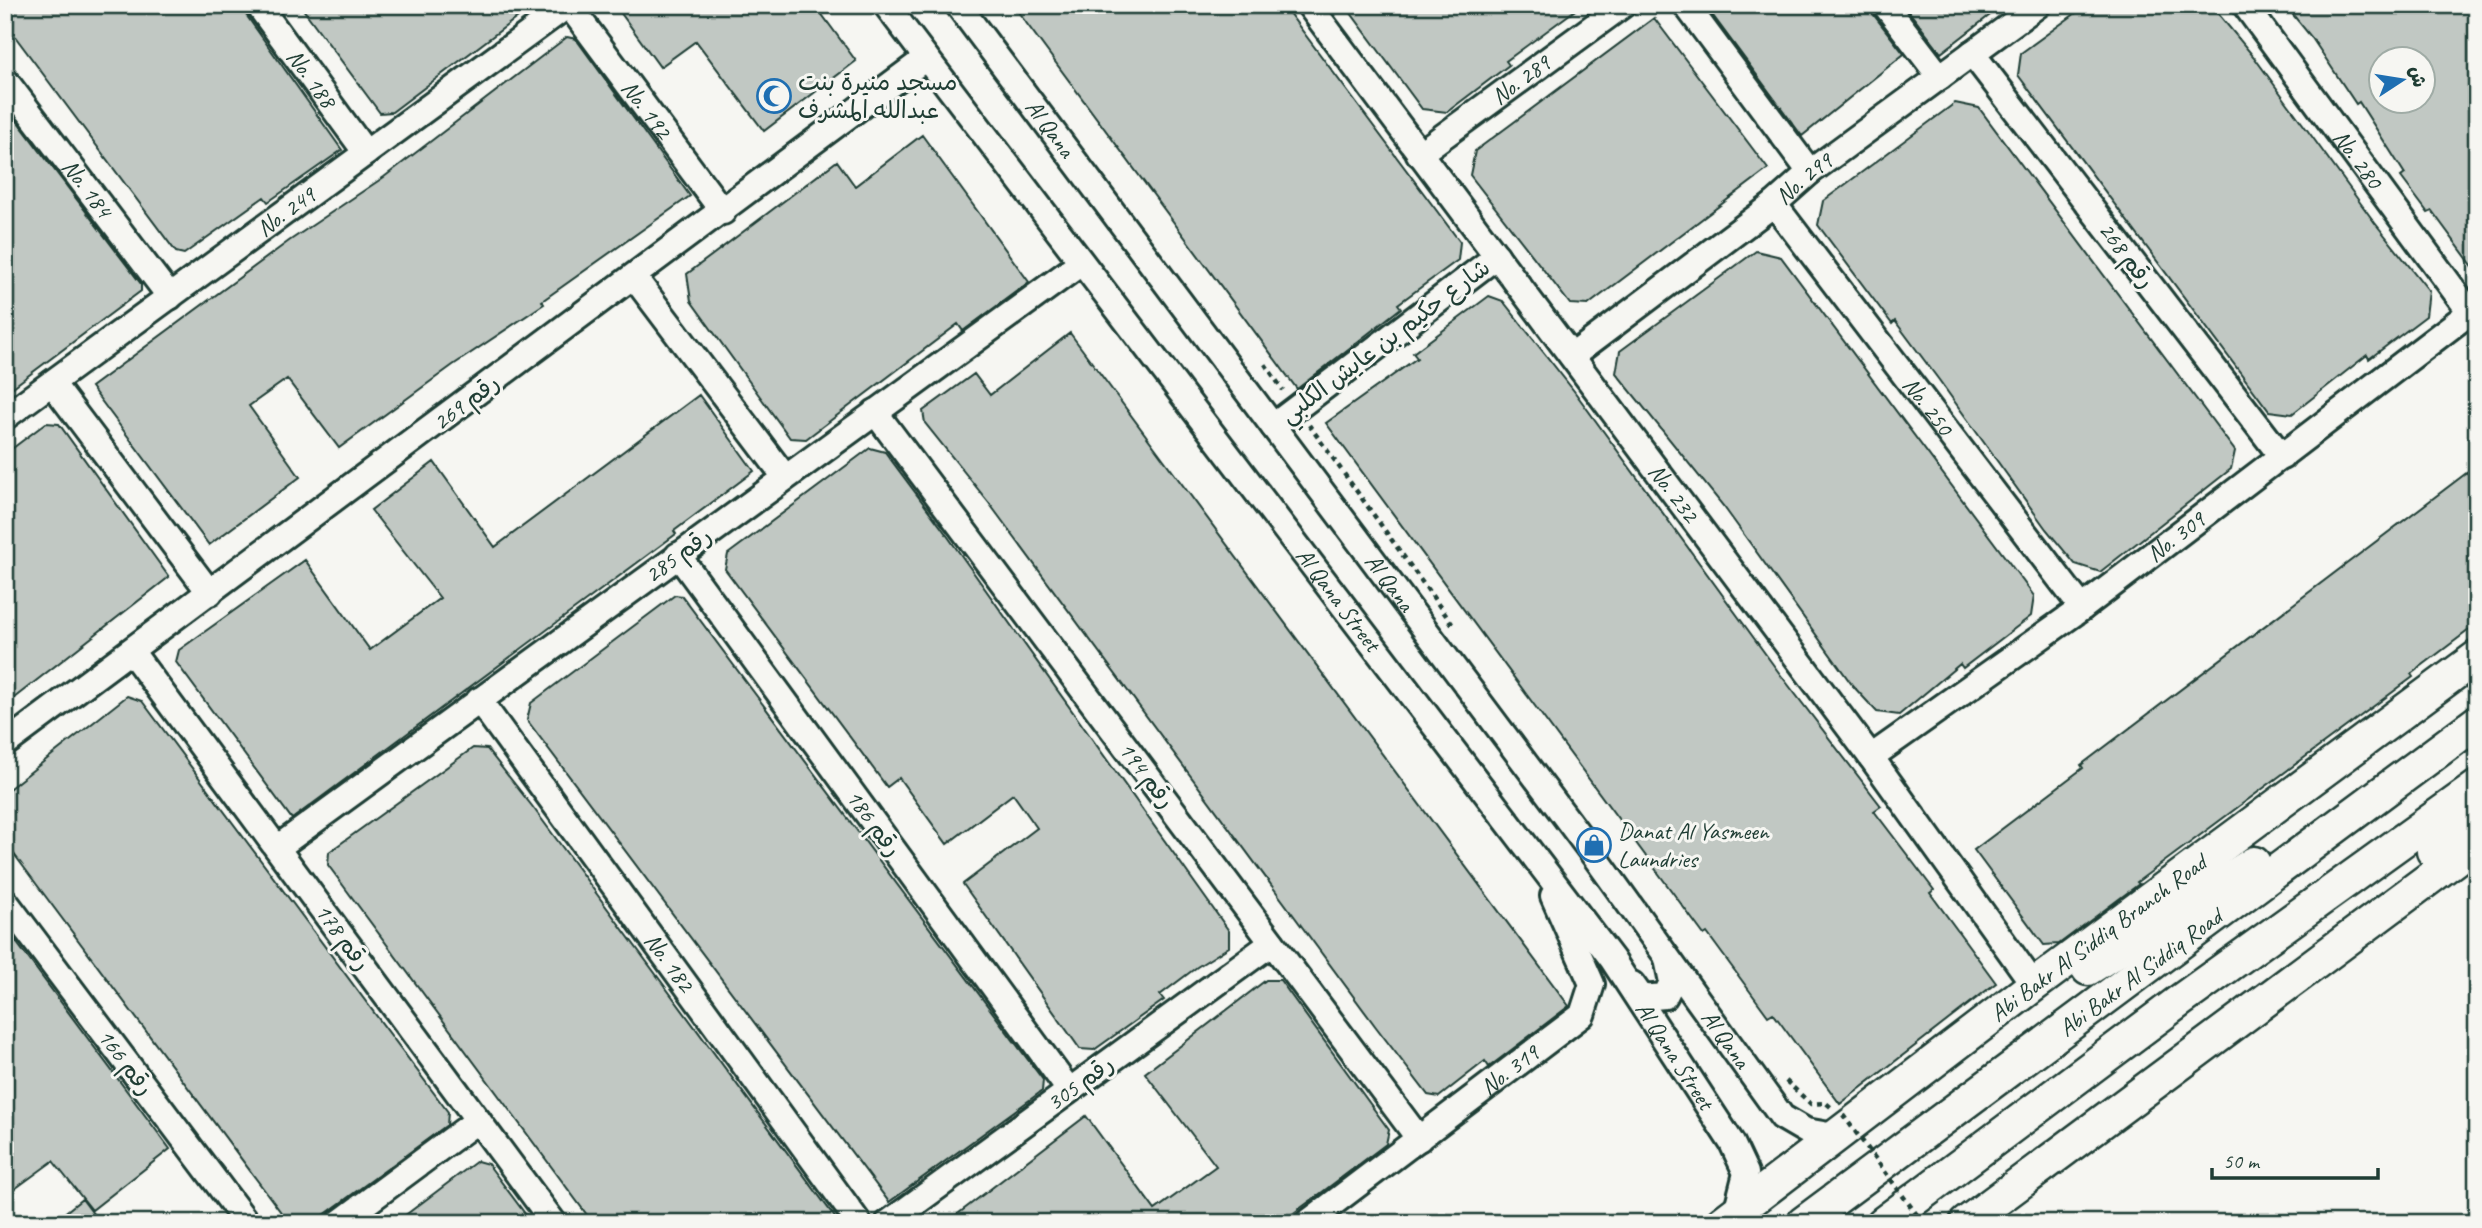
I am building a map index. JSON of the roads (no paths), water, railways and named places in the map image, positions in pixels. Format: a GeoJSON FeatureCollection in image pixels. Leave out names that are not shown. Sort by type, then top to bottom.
{"type":"FeatureCollection","features":[{"type":"Feature","properties":{"kind":"main road","name":"Abi Bakr Al Siddiq Branch Road"},"geometry":{"type":"LineString","coordinates":[[1729,1218],[1838,1126],[1898,1090],[2034,985],[2477,657]]}},
{"type":"Feature","properties":{"kind":"main road"},"geometry":{"type":"LineString","coordinates":[[1898,1090],[2475,723]]}},
{"type":"Feature","properties":{"kind":"main road","name":"Abi Bakr Al Siddiq Road"},"geometry":{"type":"LineString","coordinates":[[1802,1223],[2475,723]]}},
{"type":"Feature","properties":{"kind":"main road","name":"Abi Bakr Al Siddiq Road"},"geometry":{"type":"LineString","coordinates":[[1883,1223],[2181,1000],[2477,787]]}},
{"type":"Feature","properties":{"kind":"main road"},"geometry":{"type":"LineString","coordinates":[[2109,1115],[2477,815]]}},
{"type":"Feature","properties":{"kind":"main road"},"geometry":{"type":"LineString","coordinates":[[1966,1223],[2477,843]]}},
{"type":"Feature","properties":{"kind":"street","name":"No. 188"},"geometry":{"type":"LineString","coordinates":[[258,5],[366,153]]}},
{"type":"Feature","properties":{"kind":"street","name":"No. 249"},"geometry":{"type":"LineString","coordinates":[[5,417],[569,5]]}},
{"type":"Feature","properties":{"kind":"street","name":"No. 192"},"geometry":{"type":"LineString","coordinates":[[569,5],[723,212]]}},
{"type":"Feature","properties":{"kind":"street","name":"Al Qana Street"},"geometry":{"type":"LineString","coordinates":[[886,5],[1612,959],[1732,1143],[1746,1173],[1729,1218]]}},
{"type":"Feature","properties":{"kind":"street","name":"Al Qana"},"geometry":{"type":"LineString","coordinates":[[958,5],[1593,854],[1782,1117],[1807,1132],[1838,1126]]}},
{"type":"Feature","properties":{"kind":"street","name":"No. 232"},"geometry":{"type":"LineString","coordinates":[[1309,5],[1871,757],[2034,985]]}},
{"type":"Feature","properties":{"kind":"street","name":"No. 289"},"geometry":{"type":"LineString","coordinates":[[1419,154],[1623,5]]}},
{"type":"Feature","properties":{"kind":"street"},"geometry":{"type":"LineString","coordinates":[[1686,5],[1810,172]]}},
{"type":"Feature","properties":{"kind":"street"},"geometry":{"type":"LineString","coordinates":[[1885,5],[1940,76]]}},
{"type":"Feature","properties":{"kind":"street","name":"No. 299"},"geometry":{"type":"LineString","coordinates":[[1572,356],[1774,204],[1810,172],[2038,5]]}},
{"type":"Feature","properties":{"kind":"street","name":"No. 280"},"geometry":{"type":"LineString","coordinates":[[2245,5],[2473,310]]}},
{"type":"Feature","properties":{"kind":"street","name":"رقم 268"},"geometry":{"type":"LineString","coordinates":[[1972,53],[2282,457]]}},
{"type":"Feature","properties":{"kind":"street","name":"رقم 269"},"geometry":{"type":"LineString","coordinates":[[5,744],[723,212],[926,58]]}},
{"type":"Feature","properties":{"kind":"street","name":"No. 184"},"geometry":{"type":"LineString","coordinates":[[5,80],[170,297]]}},
{"type":"Feature","properties":{"kind":"street","name":"No. 250"},"geometry":{"type":"LineString","coordinates":[[1774,204],[2082,608]]}},
{"type":"Feature","properties":{"kind":"street","name":"شارع حكيم بن عايش الكلبي"},"geometry":{"type":"LineString","coordinates":[[1273,426],[1497,256]]}},
{"type":"Feature","properties":{"kind":"street","name":"رقم 285"},"geometry":{"type":"LineString","coordinates":[[277,848],[1081,263]]}},
{"type":"Feature","properties":{"kind":"street"},"geometry":{"type":"LineString","coordinates":[[634,278],[785,478]]}},
{"type":"Feature","properties":{"kind":"street","name":"No. 309"},"geometry":{"type":"LineString","coordinates":[[1871,757],[2082,608],[2473,310]]}},
{"type":"Feature","properties":{"kind":"street"},"geometry":{"type":"LineString","coordinates":[[52,383],[210,593]]}},
{"type":"Feature","properties":{"kind":"street","name":"رقم 194"},"geometry":{"type":"LineString","coordinates":[[875,412],[1419,1139]]}},
{"type":"Feature","properties":{"kind":"street","name":"رقم 186"},"geometry":{"type":"LineString","coordinates":[[678,555],[1069,1090]]}},
{"type":"Feature","properties":{"kind":"street","name":"رقم 178"},"geometry":{"type":"LineString","coordinates":[[131,651],[554,1223]]}},
{"type":"Feature","properties":{"kind":"street","name":"No. 182"},"geometry":{"type":"LineString","coordinates":[[479,700],[859,1223]]}},
{"type":"Feature","properties":{"kind":"street"},"geometry":{"type":"LineString","coordinates":[[1593,854],[1668,961],[1672,982],[1665,996],[1642,998],[1612,959]]}},
{"type":"Feature","properties":{"kind":"street","name":"No. 319"},"geometry":{"type":"LineString","coordinates":[[1307,1223],[1582,1015],[1592,984],[1541,866]]}},
{"type":"Feature","properties":{"kind":"street","name":"رقم 166"},"geometry":{"type":"LineString","coordinates":[[5,901],[247,1223]]}},
{"type":"Feature","properties":{"kind":"street","name":"رقم 305"},"geometry":{"type":"LineString","coordinates":[[888,1223],[1272,943]]}},
{"type":"Feature","properties":{"kind":"street"},"geometry":{"type":"LineString","coordinates":[[339,1223],[478,1120]]}},
{"type":"Feature","properties":{"kind":"place","name":"مسجد منيرة بنت عبدالله المشرف"},"geometry":{"type":"Point","coordinates":[774,96]}},
{"type":"Feature","properties":{"kind":"place","name":"Danat Al Yasmeen Laundries"},"geometry":{"type":"Point","coordinates":[1594,845]}}]}
